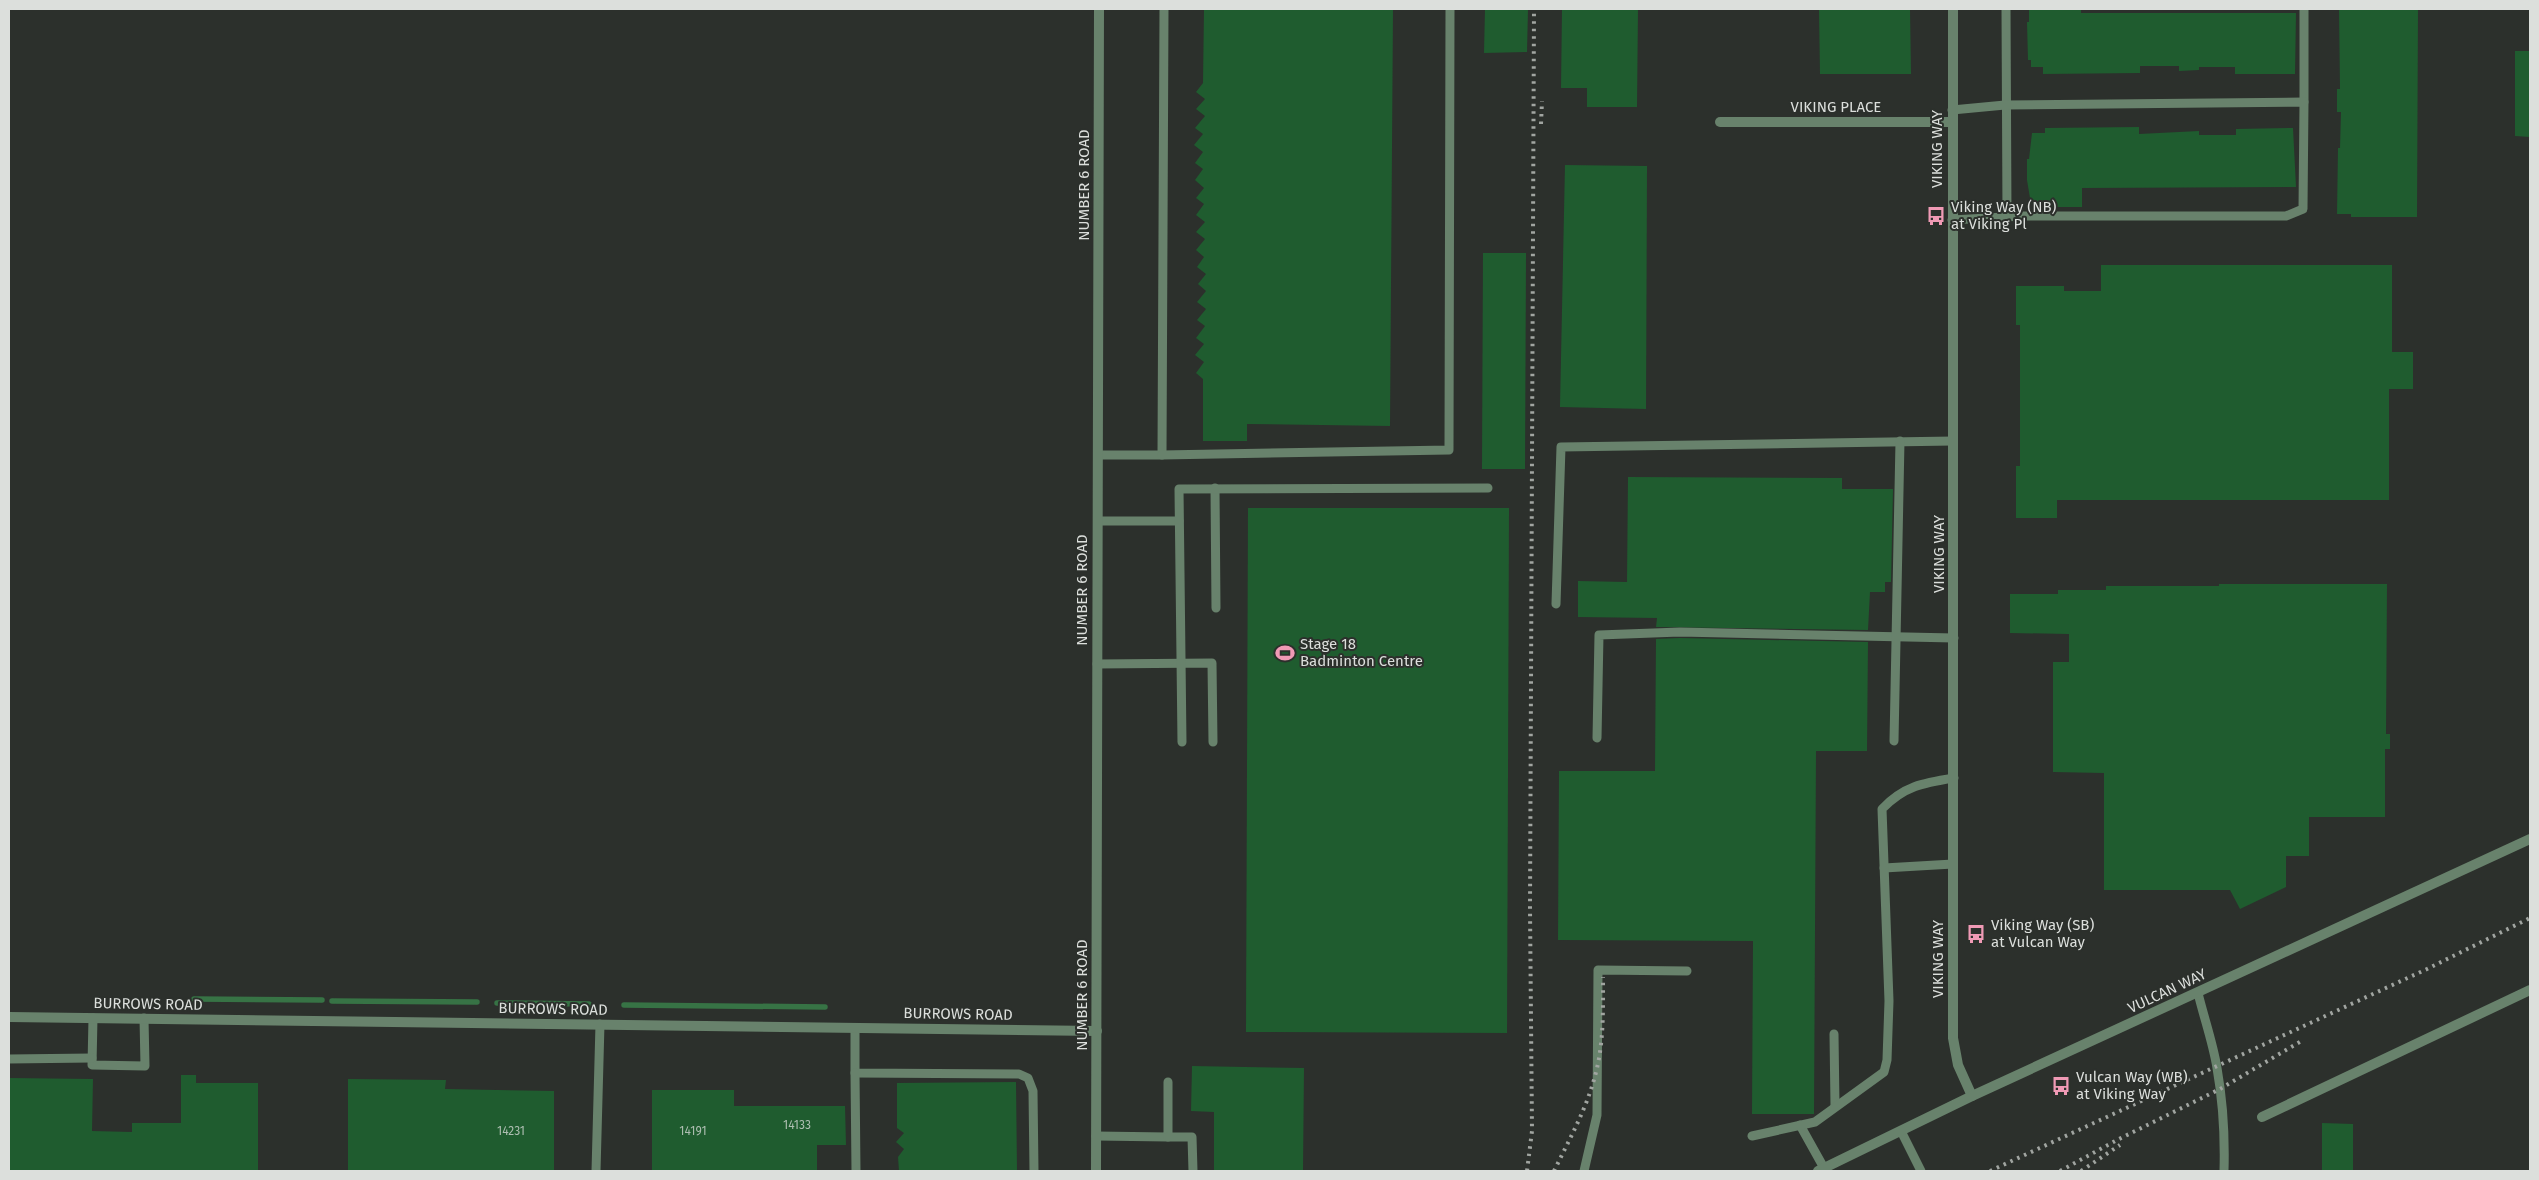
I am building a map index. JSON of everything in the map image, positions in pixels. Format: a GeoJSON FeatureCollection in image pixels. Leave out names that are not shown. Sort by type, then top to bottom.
{"type":"FeatureCollection","features":[{"type":"Feature","properties":{"kind":"street","name":"NUMBER 6 ROAD"},"geometry":{"type":"LineString","coordinates":[[1096,1171],[1099,9]]}},
{"type":"Feature","properties":{"kind":"street","name":"VIKING WAY"},"geometry":{"type":"LineString","coordinates":[[1953,9],[1953,1038],[1958,1065],[1972,1096]]}},
{"type":"Feature","properties":{"kind":"street","name":"VIKING PLACE"},"geometry":{"type":"LineString","coordinates":[[1720,122],[1952,122]]}},
{"type":"Feature","properties":{"kind":"street","name":"VULCAN WAY"},"geometry":{"type":"LineString","coordinates":[[1821,1170],[1972,1096],[2530,839]]}},
{"type":"Feature","properties":{"kind":"street"},"geometry":{"type":"LineString","coordinates":[[2262,1117],[2530,990]]}},
{"type":"Feature","properties":{"kind":"street","name":"BURROWS ROAD"},"geometry":{"type":"LineString","coordinates":[[9,1017],[1097,1031]]}},
{"type":"Feature","properties":{"kind":"lane"},"geometry":{"type":"LineString","coordinates":[[1162,455],[1164,9]]}},
{"type":"Feature","properties":{"kind":"lane"},"geometry":{"type":"LineString","coordinates":[[1098,455],[1449,450],[1450,9]]}},
{"type":"Feature","properties":{"kind":"lane"},"geometry":{"type":"LineString","coordinates":[[2006,9],[2007,217]]}},
{"type":"Feature","properties":{"kind":"lane"},"geometry":{"type":"LineString","coordinates":[[1952,220],[2007,217],[2286,216],[2303,209],[2304,9]]}},
{"type":"Feature","properties":{"kind":"lane"},"geometry":{"type":"LineString","coordinates":[[1952,110],[2005,105],[2304,102]]}},
{"type":"Feature","properties":{"kind":"lane"},"geometry":{"type":"LineString","coordinates":[[1894,741],[1900,440]]}},
{"type":"Feature","properties":{"kind":"lane"},"geometry":{"type":"LineString","coordinates":[[1556,604],[1561,447],[1953,440]]}},
{"type":"Feature","properties":{"kind":"lane"},"geometry":{"type":"LineString","coordinates":[[1215,488],[1216,608]]}},
{"type":"Feature","properties":{"kind":"lane"},"geometry":{"type":"LineString","coordinates":[[1182,742],[1179,489],[1488,488]]}},
{"type":"Feature","properties":{"kind":"lane"},"geometry":{"type":"LineString","coordinates":[[1098,521],[1180,521]]}},
{"type":"Feature","properties":{"kind":"lane"},"geometry":{"type":"LineString","coordinates":[[1597,738],[1599,635],[1680,632],[1954,638]]}},
{"type":"Feature","properties":{"kind":"lane"},"geometry":{"type":"LineString","coordinates":[[1097,664],[1212,663],[1213,742]]}},
{"type":"Feature","properties":{"kind":"lane"},"geometry":{"type":"LineString","coordinates":[[1752,1136],[1815,1122],[1884,1072],[1887,1060],[1889,1001],[1882,809],[1895,795],[1923,783],[1954,778]]}},
{"type":"Feature","properties":{"kind":"lane"},"geometry":{"type":"LineString","coordinates":[[1884,868],[1953,864]]}},
{"type":"Feature","properties":{"kind":"lane"},"geometry":{"type":"LineString","coordinates":[[1584,1171],[1597,1115],[1598,970],[1686,971]]}},
{"type":"Feature","properties":{"kind":"lane"},"geometry":{"type":"LineString","coordinates":[[2198,993],[2220,1084],[2225,1132],[2224,1171]]}},
{"type":"Feature","properties":{"kind":"lane"},"geometry":{"type":"LineString","coordinates":[[92,1018],[92,1065],[145,1066],[144,1018]]}},
{"type":"Feature","properties":{"kind":"lane"},"geometry":{"type":"LineString","coordinates":[[596,1171],[600,1024]]}},
{"type":"Feature","properties":{"kind":"lane"},"geometry":{"type":"LineString","coordinates":[[855,1028],[856,1171]]}},
{"type":"Feature","properties":{"kind":"lane"},"geometry":{"type":"LineString","coordinates":[[1834,1034],[1835,1106]]}},
{"type":"Feature","properties":{"kind":"lane"},"geometry":{"type":"LineString","coordinates":[[9,1059],[92,1058]]}},
{"type":"Feature","properties":{"kind":"lane"},"geometry":{"type":"LineString","coordinates":[[855,1073],[1019,1074],[1028,1078],[1033,1091],[1034,1171]]}},
{"type":"Feature","properties":{"kind":"lane"},"geometry":{"type":"LineString","coordinates":[[1168,1082],[1168,1137]]}},
{"type":"Feature","properties":{"kind":"lane"},"geometry":{"type":"LineString","coordinates":[[1800,1125],[1821,1170]]}},
{"type":"Feature","properties":{"kind":"lane"},"geometry":{"type":"LineString","coordinates":[[1901,1131],[1921,1171]]}},
{"type":"Feature","properties":{"kind":"lane"},"geometry":{"type":"LineString","coordinates":[[1096,1136],[1192,1137],[1193,1171]]}},
{"type":"Feature","properties":{"kind":"building"},"geometry":{"type":"Polygon","coordinates":[[[1204,9],[1393,9],[1390,426],[1247,424],[1247,441],[1203,441],[1203,379],[1196,373],[1204,362],[1195,355],[1204,344],[1196,338],[1205,326],[1197,320],[1206,309],[1197,302],[1206,291],[1198,284],[1206,274],[1197,267],[1204,257],[1196,250],[1205,239],[1196,232],[1205,222],[1196,215],[1204,204],[1196,198],[1204,188],[1195,180],[1203,169],[1195,163],[1203,152],[1194,145],[1203,134],[1195,128],[1205,116],[1196,109],[1205,99],[1196,92],[1203,83],[1204,9]]]}},
{"type":"Feature","properties":{"kind":"building"},"geometry":{"type":"Polygon","coordinates":[[[1485,9],[1528,9],[1527,52],[1484,53],[1485,9]]]}},
{"type":"Feature","properties":{"kind":"building"},"geometry":{"type":"Polygon","coordinates":[[[1562,9],[1638,9],[1637,107],[1587,107],[1587,88],[1561,88],[1562,9]]]}},
{"type":"Feature","properties":{"kind":"building"},"geometry":{"type":"Polygon","coordinates":[[[1819,9],[1910,9],[1911,74],[1820,74],[1819,9]]]}},
{"type":"Feature","properties":{"kind":"building"},"geometry":{"type":"Polygon","coordinates":[[[2029,9],[2081,9],[2081,13],[2296,13],[2295,74],[2235,74],[2235,67],[2199,67],[2199,70],[2179,71],[2179,66],[2140,66],[2140,73],[2043,74],[2043,67],[2031,67],[2031,60],[2028,60],[2027,22],[2029,22],[2029,9]]]}},
{"type":"Feature","properties":{"kind":"building"},"geometry":{"type":"Polygon","coordinates":[[[2339,9],[2418,9],[2417,217],[2351,217],[2351,214],[2337,214],[2338,148],[2340,148],[2341,112],[2337,112],[2337,89],[2340,89],[2339,9]]]}},
{"type":"Feature","properties":{"kind":"building"},"geometry":{"type":"Polygon","coordinates":[[[2515,51],[2530,51],[2530,137],[2515,136],[2515,51]]]}},
{"type":"Feature","properties":{"kind":"building"},"geometry":{"type":"Polygon","coordinates":[[[2139,127],[2139,134],[2199,131],[2199,135],[2236,135],[2236,129],[2293,128],[2296,187],[2082,188],[2082,207],[2044,207],[2044,204],[2031,204],[2027,180],[2027,159],[2029,159],[2032,133],[2045,133],[2045,128],[2139,127]]]}},
{"type":"Feature","properties":{"kind":"building"},"geometry":{"type":"Polygon","coordinates":[[[1565,165],[1647,166],[1646,409],[1560,407],[1565,165]]]}},
{"type":"Feature","properties":{"kind":"building"},"geometry":{"type":"Polygon","coordinates":[[[1483,253],[1526,253],[1525,469],[1482,469],[1483,253]]]}},
{"type":"Feature","properties":{"kind":"building"},"geometry":{"type":"Polygon","coordinates":[[[2101,265],[2392,265],[2392,352],[2413,352],[2413,389],[2389,389],[2389,500],[2057,500],[2057,518],[2016,518],[2016,466],[2020,466],[2020,325],[2016,325],[2016,286],[2064,286],[2064,291],[2101,291],[2101,265]]]}},
{"type":"Feature","properties":{"kind":"building"},"geometry":{"type":"Polygon","coordinates":[[[1628,477],[1842,478],[1842,489],[1893,489],[1891,582],[1885,582],[1885,592],[1870,592],[1868,630],[1656,627],[1657,618],[1578,617],[1578,581],[1627,582],[1628,477]]]}},
{"type":"Feature","properties":{"kind":"building"},"geometry":{"type":"Polygon","coordinates":[[[1248,508],[1509,508],[1507,1033],[1246,1032],[1248,508]]]}},
{"type":"Feature","properties":{"kind":"building"},"geometry":{"type":"Polygon","coordinates":[[[2219,584],[2387,584],[2386,734],[2390,734],[2390,749],[2385,749],[2385,817],[2309,817],[2309,856],[2286,856],[2286,887],[2240,909],[2230,890],[2104,890],[2104,773],[2053,772],[2053,662],[2069,662],[2069,634],[2010,633],[2010,594],[2058,594],[2058,590],[2106,590],[2106,586],[2219,586],[2219,584]]]}},
{"type":"Feature","properties":{"kind":"building"},"geometry":{"type":"Polygon","coordinates":[[[1656,639],[1868,642],[1867,751],[1816,751],[1814,1114],[1752,1114],[1753,941],[1558,940],[1559,771],[1655,771],[1656,639]]]}},
{"type":"Feature","properties":{"kind":"building"},"geometry":{"type":"Polygon","coordinates":[[[1192,1066],[1304,1068],[1303,1171],[1214,1171],[1214,1112],[1191,1111],[1192,1066]]]}},
{"type":"Feature","properties":{"kind":"building"},"geometry":{"type":"Polygon","coordinates":[[[181,1075],[196,1075],[196,1083],[258,1083],[258,1171],[9,1171],[9,1078],[93,1079],[92,1131],[132,1132],[132,1123],[181,1123],[181,1075]]]}},
{"type":"Feature","properties":{"kind":"building"},"geometry":{"type":"Polygon","coordinates":[[[348,1079],[446,1080],[445,1089],[554,1091],[554,1171],[348,1171],[348,1079]]]}},
{"type":"Feature","properties":{"kind":"building"},"geometry":{"type":"Polygon","coordinates":[[[1016,1082],[1017,1171],[899,1171],[898,1157],[904,1149],[896,1142],[904,1133],[897,1128],[897,1083],[1016,1082]]]}},
{"type":"Feature","properties":{"kind":"building"},"geometry":{"type":"Polygon","coordinates":[[[652,1090],[734,1090],[734,1106],[845,1106],[846,1145],[817,1145],[817,1171],[652,1171],[652,1090]]]}},
{"type":"Feature","properties":{"kind":"building"},"geometry":{"type":"Polygon","coordinates":[[[2322,1123],[2353,1124],[2353,1171],[2322,1171],[2322,1123]]]}},
{"type":"Feature","properties":{"kind":"waterway"},"geometry":{"type":"LineString","coordinates":[[194,999],[322,1000]]}},
{"type":"Feature","properties":{"kind":"waterway"},"geometry":{"type":"LineString","coordinates":[[332,1001],[477,1002]]}},
{"type":"Feature","properties":{"kind":"waterway"},"geometry":{"type":"LineString","coordinates":[[497,1003],[589,1004]]}},
{"type":"Feature","properties":{"kind":"waterway"},"geometry":{"type":"LineString","coordinates":[[624,1005],[825,1007]]}},
{"type":"Feature","properties":{"kind":"railway"},"geometry":{"type":"LineString","coordinates":[[1527,1171],[1532,1131],[1530,908],[1534,9]]}},
{"type":"Feature","properties":{"kind":"railway"},"geometry":{"type":"LineString","coordinates":[[1541,124],[1542,101]]}},
{"type":"Feature","properties":{"kind":"railway"},"geometry":{"type":"LineString","coordinates":[[1990,1171],[2427,969],[2530,918]]}},
{"type":"Feature","properties":{"kind":"railway"},"geometry":{"type":"LineString","coordinates":[[1554,1171],[1582,1113],[1595,1076],[1601,1039],[1603,977]]}},
{"type":"Feature","properties":{"kind":"railway"},"geometry":{"type":"LineString","coordinates":[[2060,1171],[2117,1140],[2220,1089],[2303,1040]]}},
{"type":"Feature","properties":{"kind":"railway"},"geometry":{"type":"LineString","coordinates":[[2081,1171],[2120,1145]]}},
{"type":"Feature","properties":{"kind":"place","name":"Viking Way (NB) at Viking Pl"},"geometry":{"type":"Point","coordinates":[1936,216]}},
{"type":"Feature","properties":{"kind":"place","name":"Stage 18 Badminton Centre"},"geometry":{"type":"Point","coordinates":[1285,653]}},
{"type":"Feature","properties":{"kind":"place","name":"Viking Way (SB) at Vulcan Way"},"geometry":{"type":"Point","coordinates":[1976,934]}},
{"type":"Feature","properties":{"kind":"place","name":"Vulcan Way (WB) at Viking Way"},"geometry":{"type":"Point","coordinates":[2061,1086]}}]}
